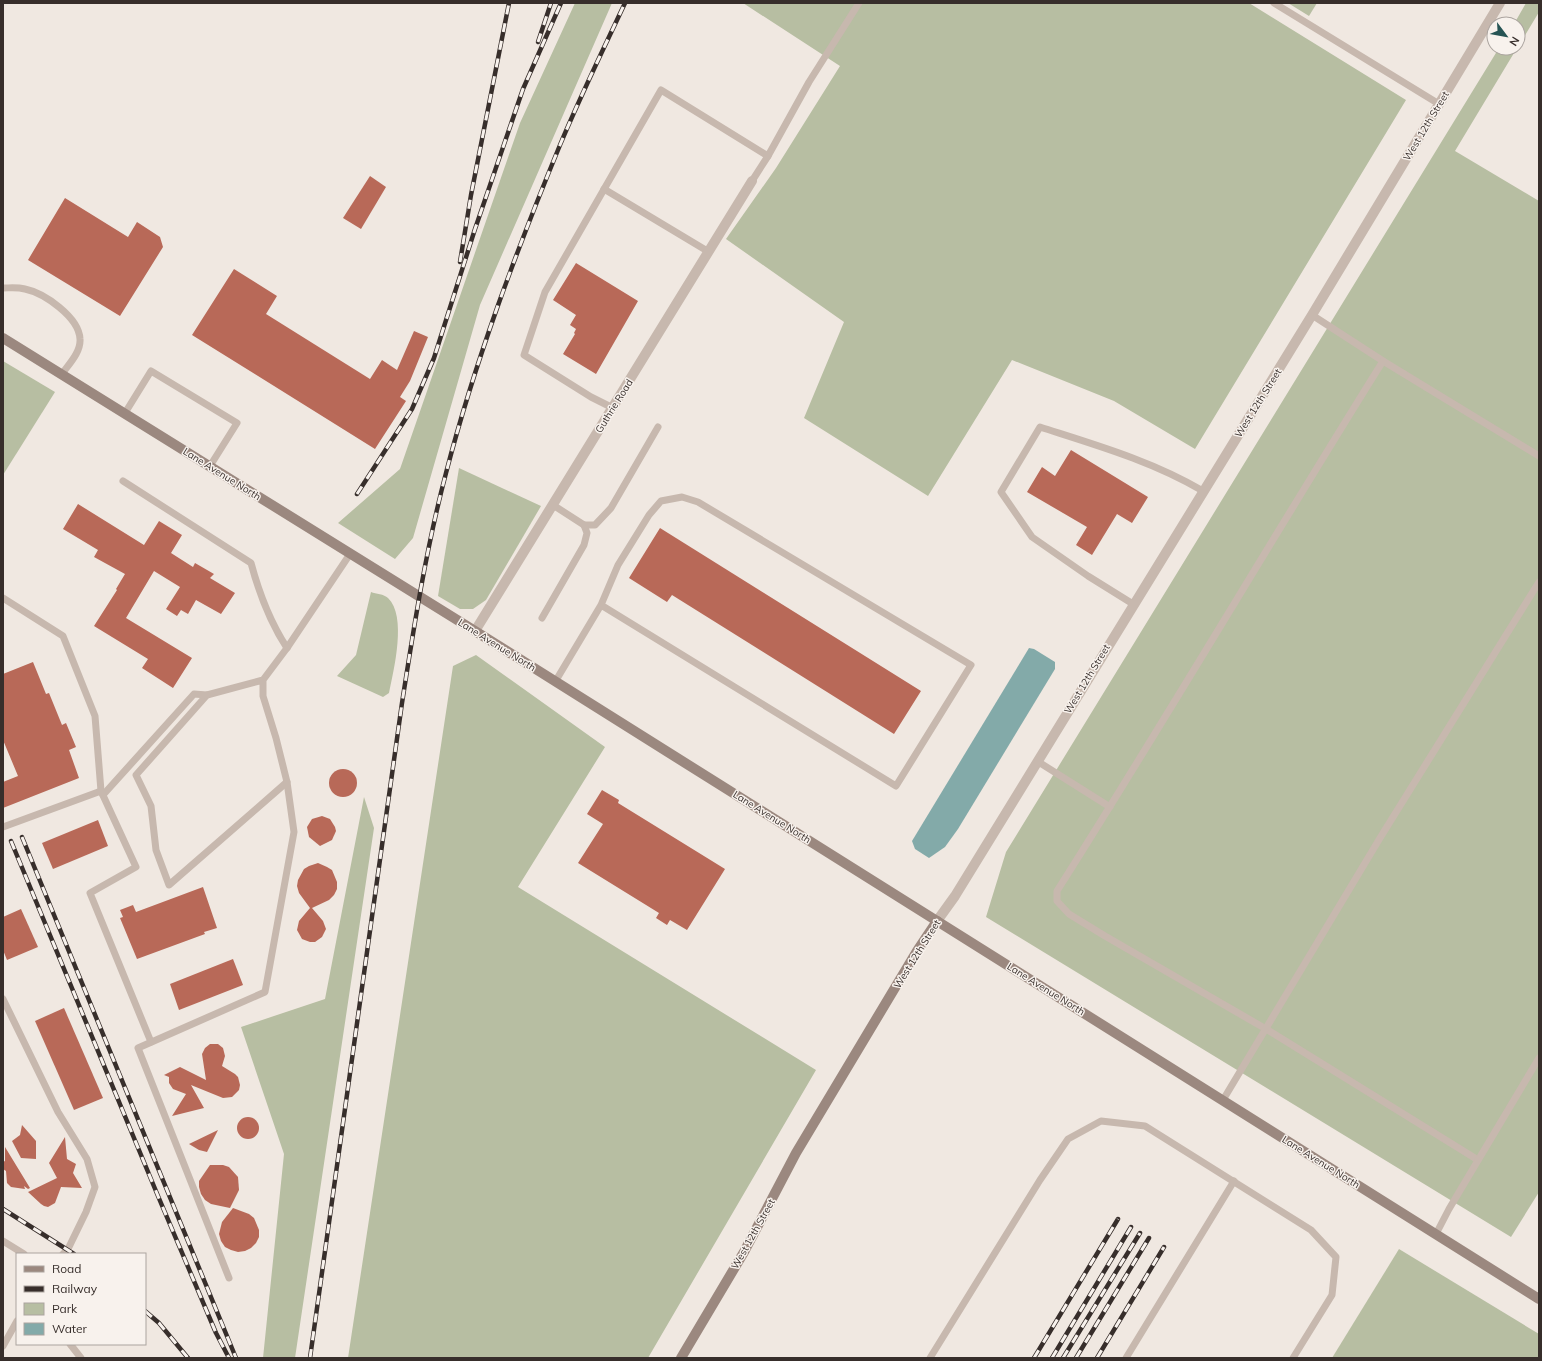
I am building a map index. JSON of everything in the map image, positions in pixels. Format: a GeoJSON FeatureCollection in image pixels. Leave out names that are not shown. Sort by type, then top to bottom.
{"type":"FeatureCollection","features":[{"type":"Feature","properties":{"kind":"main road","name":"Lane Avenue North"},"geometry":{"type":"LineString","coordinates":[[3,338],[475,631],[1539,1299]]}},
{"type":"Feature","properties":{"kind":"main road","name":"West 12th Street"},"geometry":{"type":"LineString","coordinates":[[681,1358],[744,1252],[796,1154],[917,951],[937,921]]}},
{"type":"Feature","properties":{"kind":"street","name":"West 12th Street"},"geometry":{"type":"LineString","coordinates":[[937,921],[955,896],[1133,604],[1312,315],[1500,3]]}},
{"type":"Feature","properties":{"kind":"street","name":"Guthrie Road"},"geometry":{"type":"LineString","coordinates":[[475,631],[752,181]]}},
{"type":"Feature","properties":{"kind":"lane"},"geometry":{"type":"LineString","coordinates":[[752,181],[768,156],[809,82],[859,3]]}},
{"type":"Feature","properties":{"kind":"lane"},"geometry":{"type":"LineString","coordinates":[[1274,3],[1439,104]]}},
{"type":"Feature","properties":{"kind":"lane"},"geometry":{"type":"LineString","coordinates":[[613,408],[592,397],[524,355],[545,292],[661,90],[768,156]]}},
{"type":"Feature","properties":{"kind":"lane"},"geometry":{"type":"LineString","coordinates":[[604,190],[709,252]]}},
{"type":"Feature","properties":{"kind":"lane"},"geometry":{"type":"LineString","coordinates":[[3,288],[26,289],[37,294],[67,313],[74,323],[78,330],[80,339],[74,359],[62,374]]}},
{"type":"Feature","properties":{"kind":"lane"},"geometry":{"type":"LineString","coordinates":[[1312,315],[1383,361],[1539,456]]}},
{"type":"Feature","properties":{"kind":"lane"},"geometry":{"type":"LineString","coordinates":[[1383,361],[1311,475],[1110,807],[1057,891],[1057,901],[1069,914],[1266,1030],[1478,1160]]}},
{"type":"Feature","properties":{"kind":"lane"},"geometry":{"type":"LineString","coordinates":[[125,413],[151,371],[237,423],[210,466]]}},
{"type":"Feature","properties":{"kind":"lane"},"geometry":{"type":"LineString","coordinates":[[553,505],[584,525],[595,525],[611,508],[658,427]]}},
{"type":"Feature","properties":{"kind":"lane"},"geometry":{"type":"LineString","coordinates":[[1133,604],[1088,576],[1032,537],[1001,492],[1040,427],[1126,455],[1187,482],[1203,491]]}},
{"type":"Feature","properties":{"kind":"lane"},"geometry":{"type":"LineString","coordinates":[[123,481],[251,563],[257,586],[275,630],[287,648]]}},
{"type":"Feature","properties":{"kind":"lane"},"geometry":{"type":"LineString","coordinates":[[555,682],[601,605],[618,565],[649,515],[661,501],[682,498],[698,502],[971,665],[896,786],[601,605]]}},
{"type":"Feature","properties":{"kind":"lane"},"geometry":{"type":"LineString","coordinates":[[542,618],[584,545],[587,533],[584,525]]}},
{"type":"Feature","properties":{"kind":"lane"},"geometry":{"type":"LineString","coordinates":[[229,1278],[138,1048],[265,992],[294,832],[288,782],[263,696],[263,680],[287,648],[350,554]]}},
{"type":"Feature","properties":{"kind":"lane"},"geometry":{"type":"LineString","coordinates":[[1223,1100],[1380,838],[1539,582]]}},
{"type":"Feature","properties":{"kind":"lane"},"geometry":{"type":"LineString","coordinates":[[3,598],[63,636],[95,716],[102,793],[136,868],[90,893],[151,1042]]}},
{"type":"Feature","properties":{"kind":"lane"},"geometry":{"type":"LineString","coordinates":[[3,827],[102,793],[194,694],[207,695],[263,680]]}},
{"type":"Feature","properties":{"kind":"lane"},"geometry":{"type":"LineString","coordinates":[[207,695],[136,775],[151,806],[156,850],[169,885],[288,782]]}},
{"type":"Feature","properties":{"kind":"lane"},"geometry":{"type":"LineString","coordinates":[[1037,761],[1110,807]]}},
{"type":"Feature","properties":{"kind":"lane"},"geometry":{"type":"LineString","coordinates":[[3,999],[5,1007],[58,1112],[87,1158],[95,1187],[86,1212],[68,1249],[64,1253]]}},
{"type":"Feature","properties":{"kind":"lane"},"geometry":{"type":"LineString","coordinates":[[1436,1234],[1449,1209],[1539,1058]]}},
{"type":"Feature","properties":{"kind":"lane"},"geometry":{"type":"LineString","coordinates":[[930,1358],[1040,1180],[1068,1139],[1101,1121],[1145,1126],[1311,1230],[1336,1256],[1332,1295],[1293,1358]]}},
{"type":"Feature","properties":{"kind":"lane"},"geometry":{"type":"LineString","coordinates":[[1126,1358],[1234,1181]]}},
{"type":"Feature","properties":{"kind":"lane"},"geometry":{"type":"LineString","coordinates":[[3,1241],[22,1253]]}},
{"type":"Feature","properties":{"kind":"lane"},"geometry":{"type":"LineString","coordinates":[[3,1346],[16,1323]]}},
{"type":"Feature","properties":{"kind":"lane"},"geometry":{"type":"LineString","coordinates":[[71,1345],[81,1358]]}},
{"type":"Feature","properties":{"kind":"green space"},"geometry":{"type":"Polygon","coordinates":[[[575,3],[612,3],[480,305],[413,538],[395,559],[338,523],[400,469],[520,123],[575,3]]]}},
{"type":"Feature","properties":{"kind":"green space"},"geometry":{"type":"Polygon","coordinates":[[[743,3],[1249,3],[1406,100],[1195,449],[1114,401],[1012,360],[928,496],[804,418],[844,322],[726,239],[776,168],[840,66],[743,3]]]}},
{"type":"Feature","properties":{"kind":"green space"},"geometry":{"type":"Polygon","coordinates":[[[1288,3],[1317,3],[1309,16],[1288,3]]]}},
{"type":"Feature","properties":{"kind":"green space"},"geometry":{"type":"Polygon","coordinates":[[[1526,3],[1539,3],[1539,12],[1526,34],[1526,16],[1519,16],[1526,3]]]}},
{"type":"Feature","properties":{"kind":"green space"},"geometry":{"type":"Polygon","coordinates":[[[1494,56],[1512,56],[1455,151],[1539,201],[1539,1192],[1511,1237],[986,917],[1006,852],[1494,56]]]}},
{"type":"Feature","properties":{"kind":"green space"},"geometry":{"type":"Polygon","coordinates":[[[3,361],[55,392],[3,475],[3,361]]]}},
{"type":"Feature","properties":{"kind":"green space"},"geometry":{"type":"Polygon","coordinates":[[[459,468],[541,506],[486,600],[473,609],[460,609],[438,596],[459,468]]]}},
{"type":"Feature","properties":{"kind":"green space"},"geometry":{"type":"Polygon","coordinates":[[[371,592],[388,598],[394,606],[397,617],[398,643],[394,671],[389,693],[383,697],[337,676],[356,655],[371,592]]]}},
{"type":"Feature","properties":{"kind":"green space"},"geometry":{"type":"Polygon","coordinates":[[[476,655],[605,747],[518,887],[816,1070],[648,1358],[348,1358],[453,666],[476,655]]]}},
{"type":"Feature","properties":{"kind":"green space"},"geometry":{"type":"Polygon","coordinates":[[[364,797],[374,828],[295,1358],[263,1358],[284,1154],[241,1027],[325,999],[364,797]]]}},
{"type":"Feature","properties":{"kind":"green space"},"geometry":{"type":"Polygon","coordinates":[[[1399,1249],[1539,1334],[1539,1358],[1332,1358],[1399,1249]]]}},
{"type":"Feature","properties":{"kind":"water"},"geometry":{"type":"Polygon","coordinates":[[[1029,648],[1034,649],[1055,662],[1055,669],[958,829],[945,847],[929,858],[915,849],[912,841],[1029,648]]]}},
{"type":"Feature","properties":{"kind":"building"},"geometry":{"type":"Polygon","coordinates":[[[370,176],[386,187],[361,229],[343,218],[370,176]]]}},
{"type":"Feature","properties":{"kind":"building"},"geometry":{"type":"Polygon","coordinates":[[[65,198],[128,237],[137,222],[160,237],[163,247],[120,316],[28,260],[65,198]]]}},
{"type":"Feature","properties":{"kind":"building"},"geometry":{"type":"Polygon","coordinates":[[[576,263],[638,301],[596,374],[563,354],[575,334],[576,329],[570,325],[576,315],[553,300],[576,263]]]}},
{"type":"Feature","properties":{"kind":"building"},"geometry":{"type":"Polygon","coordinates":[[[234,269],[277,296],[266,314],[370,379],[382,360],[397,370],[414,331],[428,337],[410,381],[400,397],[406,401],[375,449],[192,335],[234,269]]]}},
{"type":"Feature","properties":{"kind":"building"},"geometry":{"type":"Polygon","coordinates":[[[1071,450],[1148,497],[1132,523],[1117,514],[1092,555],[1076,545],[1087,527],[1027,492],[1042,467],[1055,476],[1071,450]]]}},
{"type":"Feature","properties":{"kind":"building"},"geometry":{"type":"Polygon","coordinates":[[[78,504],[144,545],[159,521],[182,535],[171,553],[193,567],[195,563],[214,574],[210,578],[235,593],[221,614],[196,600],[188,614],[181,610],[177,616],[166,609],[180,587],[154,571],[126,618],[192,658],[173,688],[142,668],[148,659],[94,626],[117,590],[116,589],[125,574],[94,557],[98,550],[63,529],[78,504]]]}},
{"type":"Feature","properties":{"kind":"building"},"geometry":{"type":"Polygon","coordinates":[[[660,528],[921,691],[894,734],[672,595],[667,602],[629,578],[660,528]]]}},
{"type":"Feature","properties":{"kind":"building"},"geometry":{"type":"Polygon","coordinates":[[[33,662],[46,694],[49,693],[62,725],[66,723],[76,747],[69,750],[79,778],[3,808],[3,782],[18,776],[3,740],[3,674],[33,662]]]}},
{"type":"Feature","properties":{"kind":"building"},"geometry":{"type":"Polygon","coordinates":[[[343,769],[353,773],[357,783],[353,793],[343,797],[333,793],[329,783],[333,773],[343,769]]]}},
{"type":"Feature","properties":{"kind":"building"},"geometry":{"type":"Polygon","coordinates":[[[602,790],[619,800],[618,803],[725,869],[687,930],[670,920],[667,925],[656,918],[659,913],[578,863],[603,824],[587,814],[602,790]]]}},
{"type":"Feature","properties":{"kind":"building"},"geometry":{"type":"Polygon","coordinates":[[[322,816],[330,819],[336,831],[332,840],[320,846],[309,837],[307,827],[312,819],[322,816]]]}},
{"type":"Feature","properties":{"kind":"building"},"geometry":{"type":"Polygon","coordinates":[[[98,820],[108,846],[53,869],[42,843],[98,820]]]}},
{"type":"Feature","properties":{"kind":"building"},"geometry":{"type":"Polygon","coordinates":[[[318,863],[332,870],[337,882],[337,889],[329,900],[312,908],[323,921],[326,929],[322,937],[315,942],[310,942],[302,939],[297,930],[299,921],[310,908],[299,893],[297,886],[298,880],[304,869],[318,863]]]}},
{"type":"Feature","properties":{"kind":"building"},"geometry":{"type":"Polygon","coordinates":[[[203,887],[217,928],[204,932],[205,934],[137,959],[120,918],[123,917],[120,910],[133,905],[136,912],[203,887]]]}},
{"type":"Feature","properties":{"kind":"building"},"geometry":{"type":"Polygon","coordinates":[[[21,909],[38,947],[7,960],[3,950],[3,917],[21,909]]]}},
{"type":"Feature","properties":{"kind":"building"},"geometry":{"type":"Polygon","coordinates":[[[233,959],[243,985],[179,1010],[170,984],[233,959]]]}},
{"type":"Feature","properties":{"kind":"building"},"geometry":{"type":"Polygon","coordinates":[[[64,1008],[103,1098],[74,1110],[35,1021],[64,1008]]]}},
{"type":"Feature","properties":{"kind":"building"},"geometry":{"type":"Polygon","coordinates":[[[210,1044],[218,1044],[223,1048],[225,1056],[222,1066],[238,1077],[240,1085],[239,1090],[232,1097],[223,1098],[191,1085],[204,1108],[172,1116],[186,1094],[173,1089],[169,1083],[169,1077],[164,1075],[180,1067],[206,1080],[202,1054],[205,1048],[210,1044]]]}},
{"type":"Feature","properties":{"kind":"building"},"geometry":{"type":"Polygon","coordinates":[[[248,1117],[256,1120],[259,1128],[256,1136],[248,1139],[240,1136],[237,1128],[240,1120],[248,1117]]]}},
{"type":"Feature","properties":{"kind":"building"},"geometry":{"type":"Polygon","coordinates":[[[22,1125],[36,1141],[36,1159],[21,1158],[12,1141],[20,1135],[22,1125]]]}},
{"type":"Feature","properties":{"kind":"building"},"geometry":{"type":"Polygon","coordinates":[[[218,1130],[207,1152],[199,1150],[189,1144],[218,1130]]]}},
{"type":"Feature","properties":{"kind":"building"},"geometry":{"type":"Polygon","coordinates":[[[65,1137],[67,1159],[76,1164],[73,1173],[82,1188],[61,1187],[55,1203],[48,1207],[44,1206],[28,1192],[57,1178],[49,1163],[65,1137]]]}},
{"type":"Feature","properties":{"kind":"building"},"geometry":{"type":"Polygon","coordinates":[[[5,1147],[30,1188],[28,1189],[24,1186],[25,1189],[11,1187],[7,1183],[6,1171],[3,1169],[3,1162],[5,1161],[5,1147]]]}},
{"type":"Feature","properties":{"kind":"building"},"geometry":{"type":"Polygon","coordinates":[[[210,1165],[223,1165],[229,1167],[238,1177],[239,1190],[230,1208],[211,1204],[205,1200],[201,1194],[199,1181],[210,1165]]]}},
{"type":"Feature","properties":{"kind":"building"},"geometry":{"type":"Polygon","coordinates":[[[233,1208],[249,1214],[254,1218],[259,1230],[259,1237],[256,1243],[245,1251],[238,1252],[225,1247],[219,1234],[222,1222],[233,1208]]]}},
{"type":"Feature","properties":{"kind":"railway"},"geometry":{"type":"LineString","coordinates":[[460,262],[471,195],[509,3]]}},
{"type":"Feature","properties":{"kind":"railway"},"geometry":{"type":"LineString","coordinates":[[538,42],[551,3]]}},
{"type":"Feature","properties":{"kind":"railway"},"geometry":{"type":"LineString","coordinates":[[357,494],[412,409],[434,358],[475,229],[523,89],[561,3]]}},
{"type":"Feature","properties":{"kind":"railway"},"geometry":{"type":"LineString","coordinates":[[310,1358],[402,703],[432,530],[457,431],[483,348],[512,266],[568,127],[625,3]]}},
{"type":"Feature","properties":{"kind":"railway"},"geometry":{"type":"LineString","coordinates":[[22,837],[236,1358]]}},
{"type":"Feature","properties":{"kind":"railway"},"geometry":{"type":"LineString","coordinates":[[11,841],[158,1196],[216,1333],[229,1358]]}},
{"type":"Feature","properties":{"kind":"railway"},"geometry":{"type":"LineString","coordinates":[[3,1209],[72,1253]]}},
{"type":"Feature","properties":{"kind":"railway"},"geometry":{"type":"LineString","coordinates":[[1034,1358],[1118,1219]]}},
{"type":"Feature","properties":{"kind":"railway"},"geometry":{"type":"LineString","coordinates":[[1052,1358],[1131,1227]]}},
{"type":"Feature","properties":{"kind":"railway"},"geometry":{"type":"LineString","coordinates":[[1063,1358],[1140,1233]]}},
{"type":"Feature","properties":{"kind":"railway"},"geometry":{"type":"LineString","coordinates":[[1076,1358],[1149,1238]]}},
{"type":"Feature","properties":{"kind":"railway"},"geometry":{"type":"LineString","coordinates":[[1097,1358],[1164,1247]]}},
{"type":"Feature","properties":{"kind":"railway"},"geometry":{"type":"LineString","coordinates":[[146,1312],[159,1323],[188,1358]]}}]}
